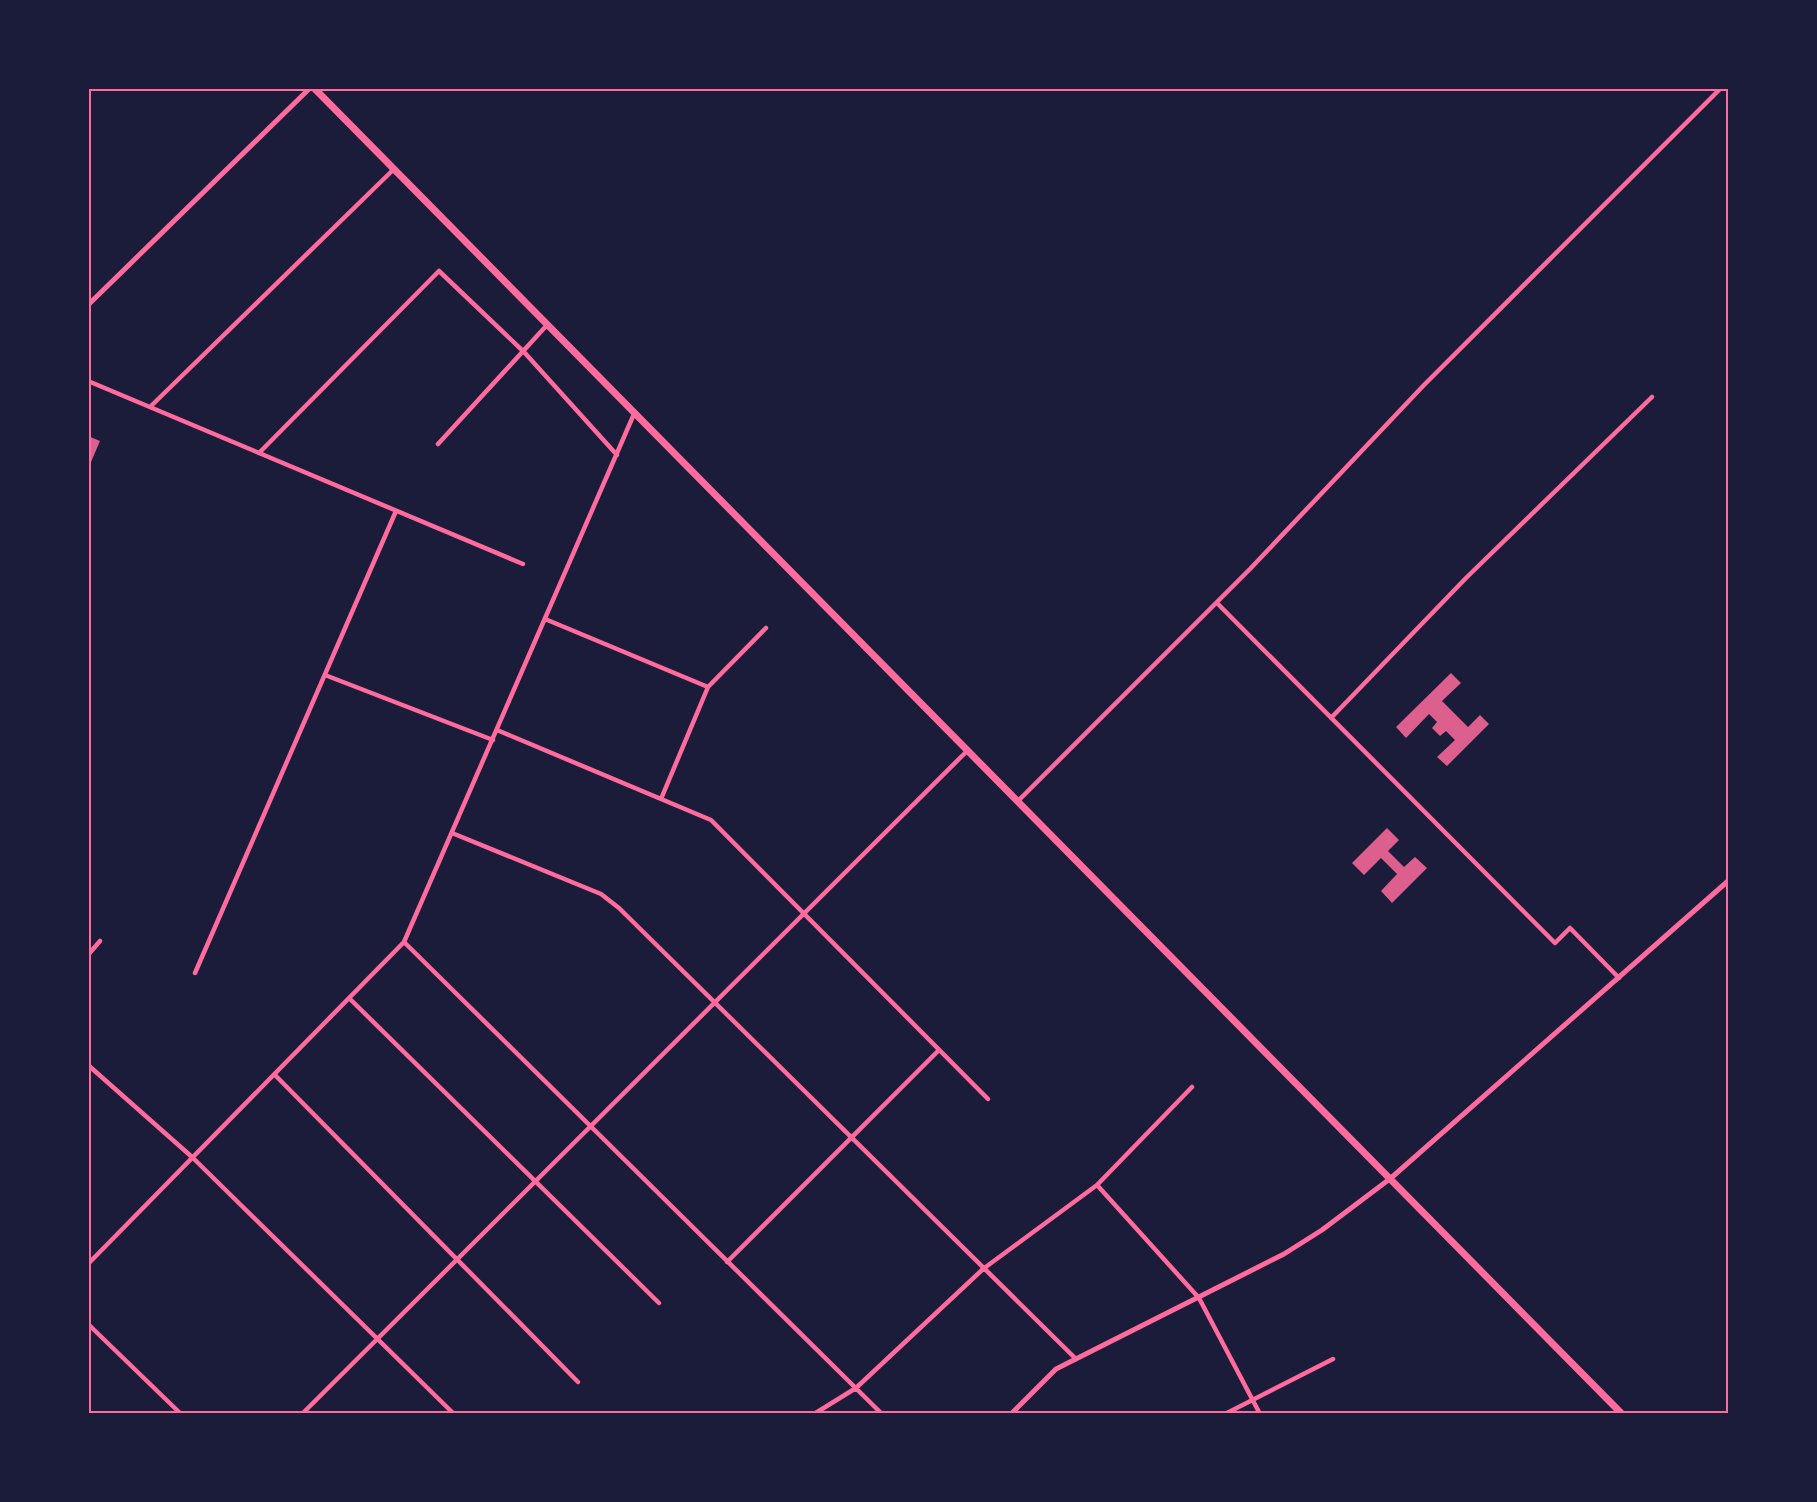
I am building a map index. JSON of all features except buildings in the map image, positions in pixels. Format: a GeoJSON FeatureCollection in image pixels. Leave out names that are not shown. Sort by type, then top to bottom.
{"type":"FeatureCollection","features":[{"type":"Feature","properties":{"kind":"main road"},"geometry":{"type":"LineString","coordinates":[[314,88],[1622,1413]]}},
{"type":"Feature","properties":{"kind":"street"},"geometry":{"type":"LineString","coordinates":[[88,305],[309,88]]}},
{"type":"Feature","properties":{"kind":"street"},"geometry":{"type":"LineString","coordinates":[[1018,801],[1217,603],[1424,385],[1721,88]]}},
{"type":"Feature","properties":{"kind":"street"},"geometry":{"type":"LineString","coordinates":[[150,407],[394,169]]}},
{"type":"Feature","properties":{"kind":"street"},"geometry":{"type":"LineString","coordinates":[[259,453],[439,271],[524,352],[617,455]]}},
{"type":"Feature","properties":{"kind":"street"},"geometry":{"type":"LineString","coordinates":[[438,444],[547,325]]}},
{"type":"Feature","properties":{"kind":"street"},"geometry":{"type":"LineString","coordinates":[[88,381],[523,564]]}},
{"type":"Feature","properties":{"kind":"street"},"geometry":{"type":"LineString","coordinates":[[1331,718],[1466,578],[1652,398]]}},
{"type":"Feature","properties":{"kind":"street"},"geometry":{"type":"LineString","coordinates":[[88,1264],[405,942],[634,414]]}},
{"type":"Feature","properties":{"kind":"street"},"geometry":{"type":"LineString","coordinates":[[195,973],[396,511]]}},
{"type":"Feature","properties":{"kind":"street"},"geometry":{"type":"LineString","coordinates":[[1217,603],[1555,943],[1570,928],[1618,978]]}},
{"type":"Feature","properties":{"kind":"street"},"geometry":{"type":"LineString","coordinates":[[545,619],[708,687]]}},
{"type":"Feature","properties":{"kind":"street"},"geometry":{"type":"LineString","coordinates":[[661,799],[708,687],[766,628]]}},
{"type":"Feature","properties":{"kind":"street"},"geometry":{"type":"LineString","coordinates":[[325,675],[493,740]]}},
{"type":"Feature","properties":{"kind":"street"},"geometry":{"type":"LineString","coordinates":[[497,730],[711,820],[732,838],[802,914],[988,1099]]}},
{"type":"Feature","properties":{"kind":"street"},"geometry":{"type":"LineString","coordinates":[[302,1413],[535,1184],[968,750]]}},
{"type":"Feature","properties":{"kind":"street"},"geometry":{"type":"LineString","coordinates":[[452,833],[601,894],[1076,1359]]}},
{"type":"Feature","properties":{"kind":"street"},"geometry":{"type":"LineString","coordinates":[[1011,1413],[1056,1370],[1284,1254],[1322,1230],[1391,1178],[1728,881]]}},
{"type":"Feature","properties":{"kind":"street"},"geometry":{"type":"LineString","coordinates":[[88,955],[100,942]]}},
{"type":"Feature","properties":{"kind":"street"},"geometry":{"type":"LineString","coordinates":[[405,942],[882,1413]]}},
{"type":"Feature","properties":{"kind":"street"},"geometry":{"type":"LineString","coordinates":[[350,999],[535,1184],[659,1303]]}},
{"type":"Feature","properties":{"kind":"street"},"geometry":{"type":"LineString","coordinates":[[727,1262],[939,1050]]}},
{"type":"Feature","properties":{"kind":"street"},"geometry":{"type":"LineString","coordinates":[[88,1065],[192,1157],[380,1338],[454,1413]]}},
{"type":"Feature","properties":{"kind":"street"},"geometry":{"type":"LineString","coordinates":[[274,1075],[578,1382]]}},
{"type":"Feature","properties":{"kind":"street"},"geometry":{"type":"LineString","coordinates":[[813,1413],[856,1388],[983,1269],[1097,1185],[1192,1087]]}},
{"type":"Feature","properties":{"kind":"street"},"geometry":{"type":"LineString","coordinates":[[1097,1185],[1199,1298],[1260,1413]]}},
{"type":"Feature","properties":{"kind":"street"},"geometry":{"type":"LineString","coordinates":[[88,1323],[181,1413]]}},
{"type":"Feature","properties":{"kind":"street"},"geometry":{"type":"LineString","coordinates":[[1225,1413],[1333,1359]]}}]}
